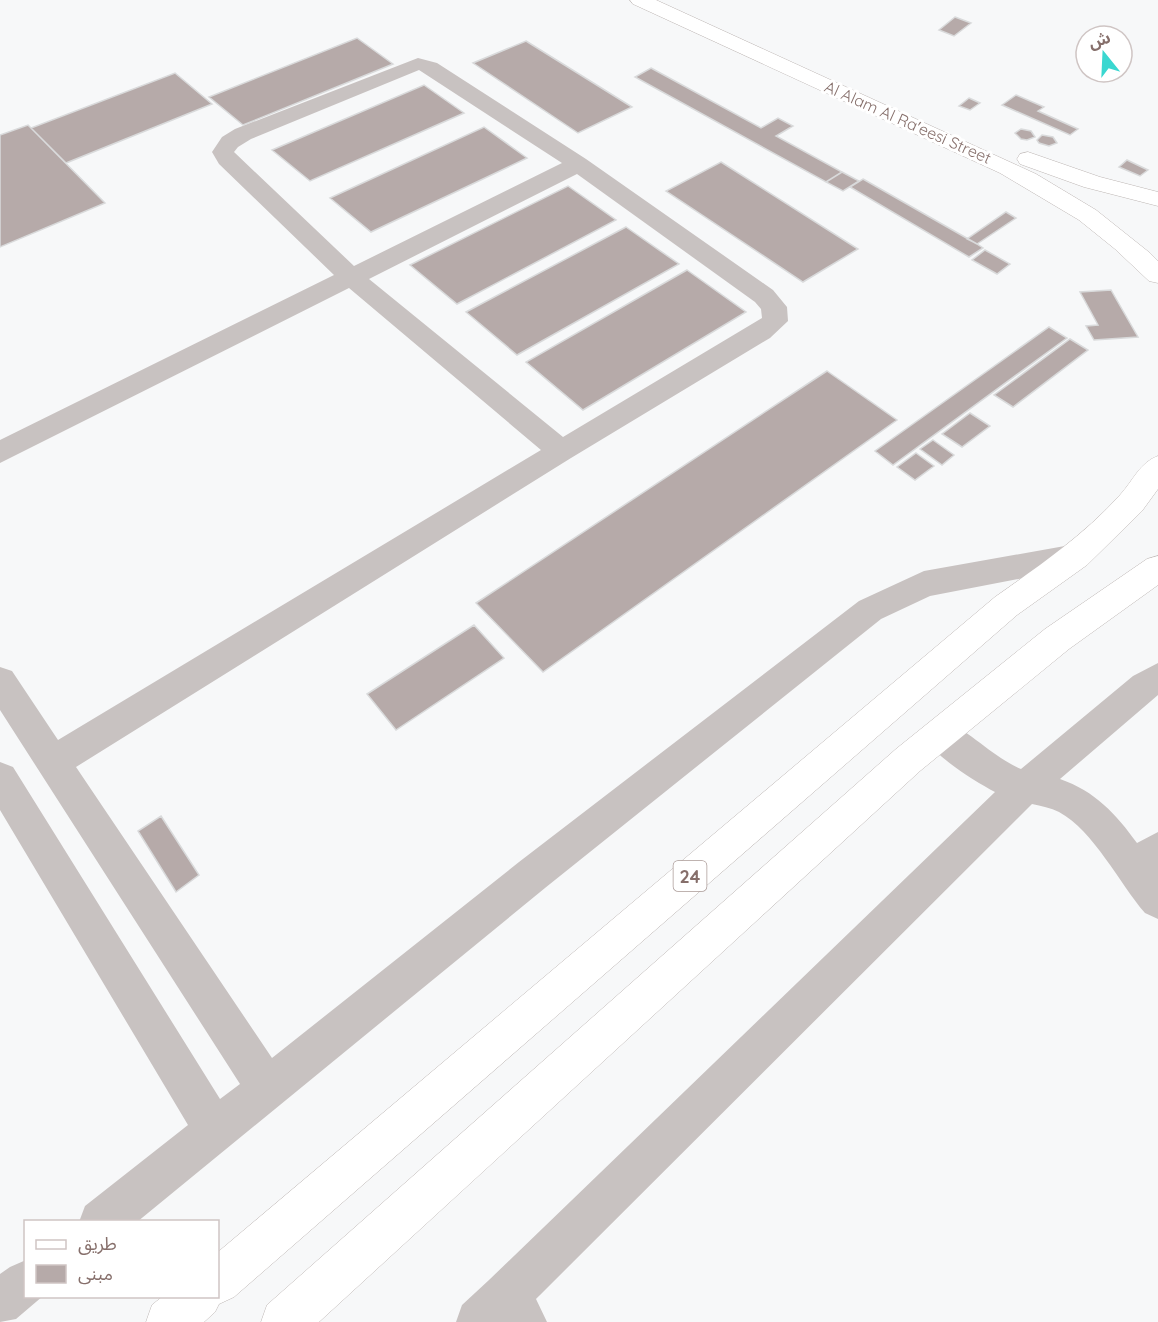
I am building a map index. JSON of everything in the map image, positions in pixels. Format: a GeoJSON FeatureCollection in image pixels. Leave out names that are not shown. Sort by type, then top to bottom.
{"type":"FeatureCollection","features":[{"type":"Feature","properties":{"kind":"main road","name":"Al Alam Al Ra'eesi Street"},"geometry":{"type":"LineString","coordinates":[[640,0],[1014,162],[1123,192],[1158,199]]}},
{"type":"Feature","properties":{"kind":"main road","name":"Al Alam Al Ra'eesi Street"},"geometry":{"type":"LineString","coordinates":[[787,45],[1014,162],[1083,211],[1158,274]]}},
{"type":"Feature","properties":{"kind":"main road","name":"24"},"geometry":{"type":"LineString","coordinates":[[219,1280],[997,614],[1076,556],[1131,503],[1158,467]]}},
{"type":"Feature","properties":{"kind":"main road"},"geometry":{"type":"LineString","coordinates":[[284,1322],[908,760],[1057,639],[1158,568]]}},
{"type":"Feature","properties":{"kind":"main road"},"geometry":{"type":"LineString","coordinates":[[169,1322],[197,1298]]}},
{"type":"Feature","properties":{"kind":"street"},"geometry":{"type":"LineString","coordinates":[[53,762],[561,451],[761,332],[775,321],[774,307],[764,296],[578,164],[430,67],[418,64],[243,134],[230,142],[223,152],[227,159],[352,278],[561,451]]}},
{"type":"Feature","properties":{"kind":"street"},"geometry":{"type":"LineString","coordinates":[[0,452],[578,164]]}},
{"type":"Feature","properties":{"kind":"street"},"geometry":{"type":"LineString","coordinates":[[102,1220],[532,875],[870,610],[924,584],[1076,556]]}},
{"type":"Feature","properties":{"kind":"street"},"geometry":{"type":"LineString","coordinates":[[502,1313],[1025,787],[1145,686],[1158,678]]}},
{"type":"Feature","properties":{"kind":"street"},"geometry":{"type":"LineString","coordinates":[[0,681],[267,1088]]}},
{"type":"Feature","properties":{"kind":"street"},"geometry":{"type":"LineString","coordinates":[[940,734],[1005,779],[1025,787],[1063,796],[1080,806],[1145,860],[1158,900]]}},
{"type":"Feature","properties":{"kind":"street"},"geometry":{"type":"LineString","coordinates":[[0,778],[215,1130]]}},
{"type":"Feature","properties":{"kind":"street"},"geometry":{"type":"LineString","coordinates":[[0,1303],[24,1284]]}},
{"type":"Feature","properties":{"kind":"building"},"geometry":{"type":"Polygon","coordinates":[[[955,17],[971,23],[954,36],[939,30],[955,17]]]}},
{"type":"Feature","properties":{"kind":"building"},"geometry":{"type":"Polygon","coordinates":[[[357,38],[393,64],[243,125],[209,97],[357,38]]]}},
{"type":"Feature","properties":{"kind":"building"},"geometry":{"type":"Polygon","coordinates":[[[526,41],[632,107],[578,133],[473,63],[526,41]]]}},
{"type":"Feature","properties":{"kind":"building"},"geometry":{"type":"Polygon","coordinates":[[[651,68],[761,128],[778,118],[793,126],[776,136],[842,172],[826,182],[635,77],[651,68]]]}},
{"type":"Feature","properties":{"kind":"building"},"geometry":{"type":"Polygon","coordinates":[[[175,73],[212,104],[66,163],[31,128],[175,73]]]}},
{"type":"Feature","properties":{"kind":"building"},"geometry":{"type":"Polygon","coordinates":[[[424,85],[464,113],[310,181],[272,150],[424,85]]]}},
{"type":"Feature","properties":{"kind":"building"},"geometry":{"type":"Polygon","coordinates":[[[1016,95],[1044,107],[1038,111],[1078,129],[1070,135],[1002,105],[1016,95]]]}},
{"type":"Feature","properties":{"kind":"building"},"geometry":{"type":"Polygon","coordinates":[[[969,98],[980,103],[970,110],[959,106],[969,98]]]}},
{"type":"Feature","properties":{"kind":"building"},"geometry":{"type":"Polygon","coordinates":[[[28,125],[105,203],[0,247],[0,135],[28,125]]]}},
{"type":"Feature","properties":{"kind":"building"},"geometry":{"type":"Polygon","coordinates":[[[484,127],[527,158],[371,232],[330,198],[484,127]]]}},
{"type":"Feature","properties":{"kind":"building"},"geometry":{"type":"Polygon","coordinates":[[[1021,129],[1031,131],[1035,137],[1027,140],[1021,139],[1015,133],[1021,129]]]}},
{"type":"Feature","properties":{"kind":"building"},"geometry":{"type":"Polygon","coordinates":[[[1042,135],[1053,137],[1057,143],[1049,146],[1039,143],[1037,140],[1042,135]]]}},
{"type":"Feature","properties":{"kind":"building"},"geometry":{"type":"Polygon","coordinates":[[[1127,160],[1148,170],[1140,176],[1119,167],[1127,160]]]}},
{"type":"Feature","properties":{"kind":"building"},"geometry":{"type":"Polygon","coordinates":[[[721,162],[858,249],[803,282],[666,191],[721,162]]]}},
{"type":"Feature","properties":{"kind":"building"},"geometry":{"type":"Polygon","coordinates":[[[842,172],[859,181],[843,191],[826,182],[842,172]]]}},
{"type":"Feature","properties":{"kind":"building"},"geometry":{"type":"Polygon","coordinates":[[[863,179],[983,248],[969,257],[850,187],[863,179]]]}},
{"type":"Feature","properties":{"kind":"building"},"geometry":{"type":"Polygon","coordinates":[[[568,186],[616,220],[457,304],[410,265],[568,186]]]}},
{"type":"Feature","properties":{"kind":"building"},"geometry":{"type":"Polygon","coordinates":[[[1006,212],[1016,218],[977,244],[967,239],[1006,212]]]}},
{"type":"Feature","properties":{"kind":"building"},"geometry":{"type":"Polygon","coordinates":[[[626,227],[679,264],[517,355],[466,312],[626,227]]]}},
{"type":"Feature","properties":{"kind":"building"},"geometry":{"type":"Polygon","coordinates":[[[985,250],[1010,264],[997,274],[972,260],[985,250]]]}},
{"type":"Feature","properties":{"kind":"building"},"geometry":{"type":"Polygon","coordinates":[[[687,270],[746,312],[583,410],[526,362],[687,270]]]}},
{"type":"Feature","properties":{"kind":"building"},"geometry":{"type":"Polygon","coordinates":[[[1111,290],[1138,337],[1094,340],[1086,326],[1098,325],[1080,292],[1111,290]]]}},
{"type":"Feature","properties":{"kind":"building"},"geometry":{"type":"Polygon","coordinates":[[[1049,327],[1067,338],[893,465],[875,451],[1049,327]]]}},
{"type":"Feature","properties":{"kind":"building"},"geometry":{"type":"Polygon","coordinates":[[[1070,339],[1088,350],[1013,407],[994,395],[1070,339]]]}},
{"type":"Feature","properties":{"kind":"building"},"geometry":{"type":"Polygon","coordinates":[[[827,371],[897,420],[543,672],[476,603],[827,371]]]}},
{"type":"Feature","properties":{"kind":"building"},"geometry":{"type":"Polygon","coordinates":[[[970,413],[990,426],[962,447],[942,434],[970,413]]]}},
{"type":"Feature","properties":{"kind":"building"},"geometry":{"type":"Polygon","coordinates":[[[933,440],[954,455],[942,465],[920,449],[933,440]]]}},
{"type":"Feature","properties":{"kind":"building"},"geometry":{"type":"Polygon","coordinates":[[[916,453],[934,466],[915,480],[897,467],[916,453]]]}},
{"type":"Feature","properties":{"kind":"building"},"geometry":{"type":"Polygon","coordinates":[[[474,625],[504,658],[396,730],[367,694],[474,625]]]}},
{"type":"Feature","properties":{"kind":"building"},"geometry":{"type":"Polygon","coordinates":[[[161,816],[199,875],[176,892],[138,831],[161,816]]]}}]}
